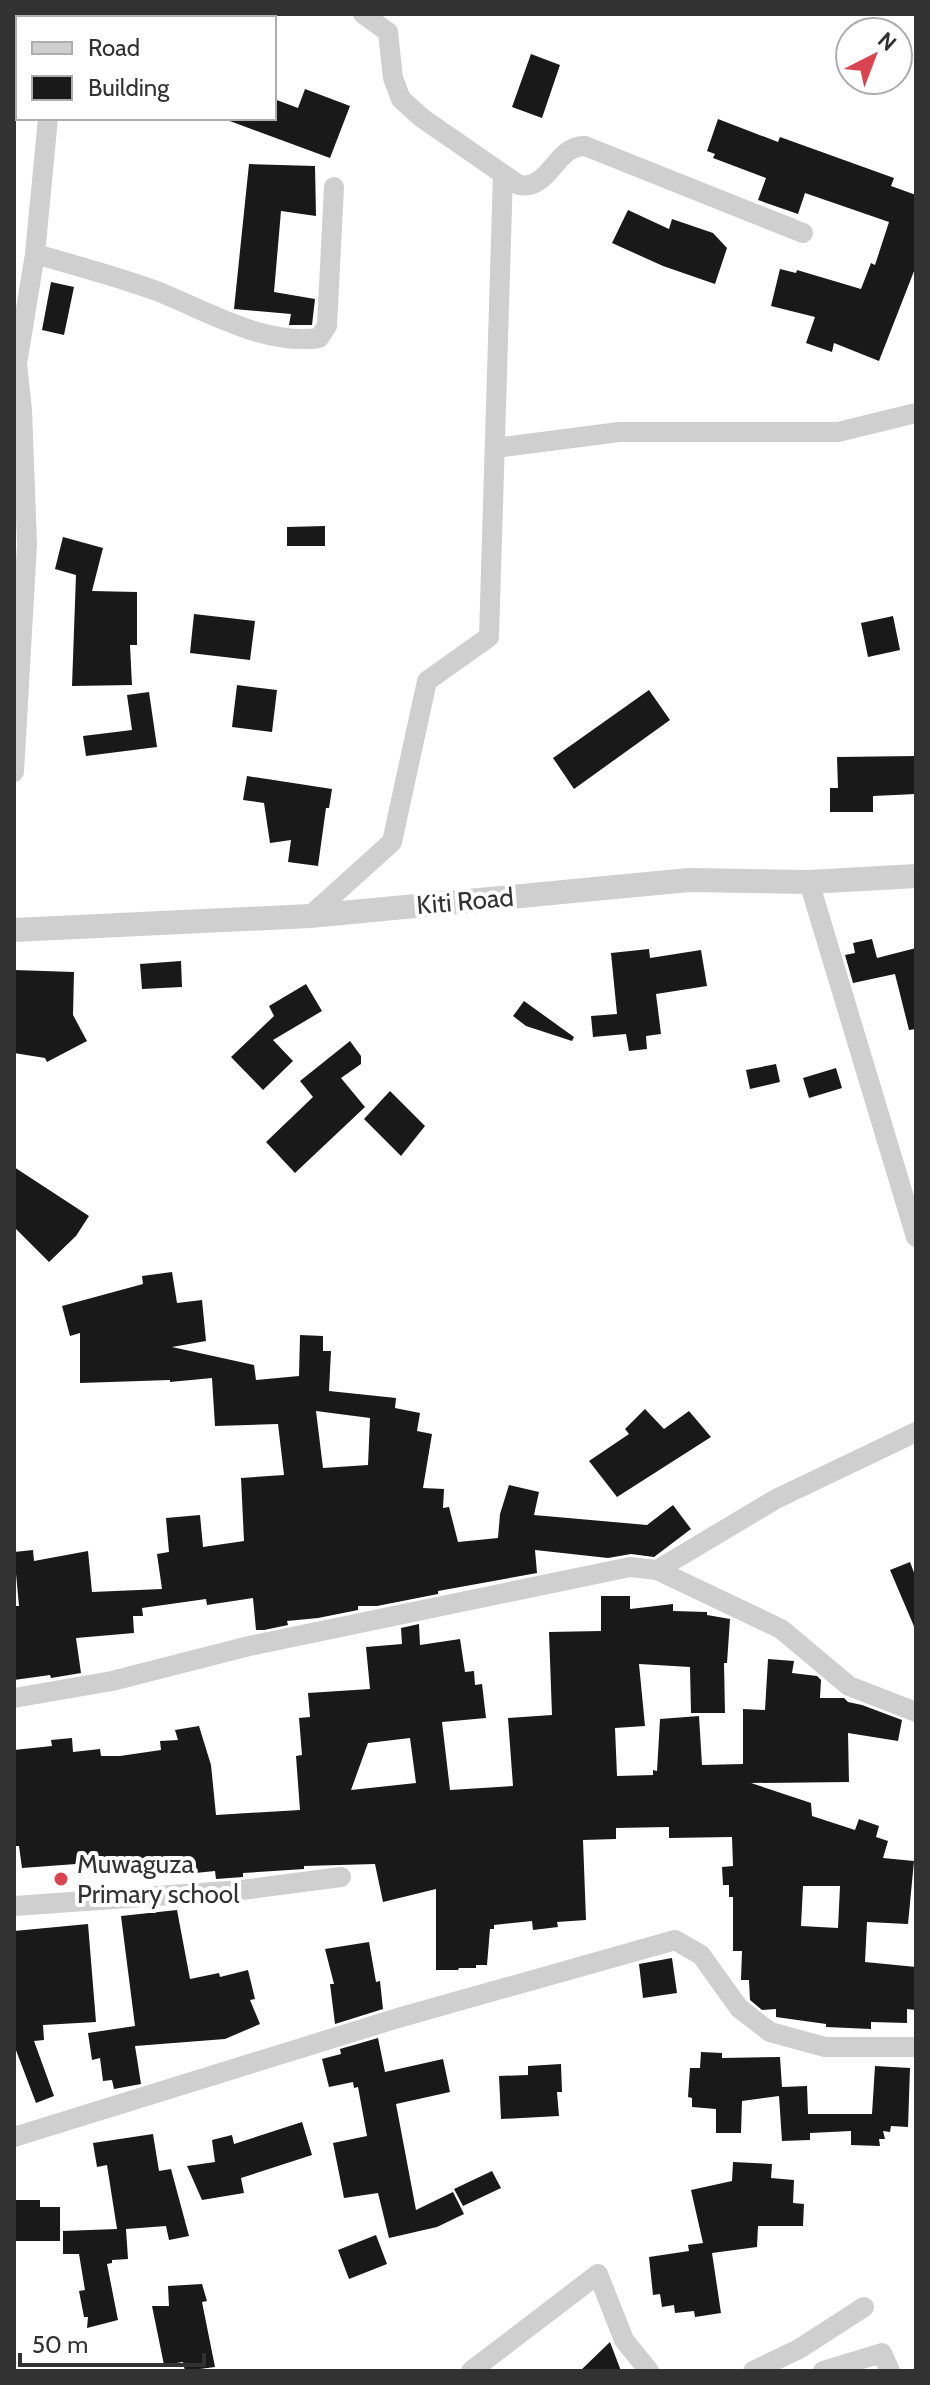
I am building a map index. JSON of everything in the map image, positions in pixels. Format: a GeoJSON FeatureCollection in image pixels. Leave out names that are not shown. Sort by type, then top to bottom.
{"type":"FeatureCollection","features":[{"type":"Feature","properties":{"kind":"street"},"geometry":{"type":"LineString","coordinates":[[363,14],[388,32],[393,78],[401,99],[422,118],[519,185],[532,184],[571,149],[585,146],[803,233]]}},
{"type":"Feature","properties":{"kind":"street"},"geometry":{"type":"LineString","coordinates":[[14,772],[27,544],[22,410],[16,361],[35,254],[48,120]]}},
{"type":"Feature","properties":{"kind":"street"},"geometry":{"type":"LineString","coordinates":[[310,916],[392,842],[427,681],[489,637],[503,174]]}},
{"type":"Feature","properties":{"kind":"street"},"geometry":{"type":"LineString","coordinates":[[35,254],[107,274],[243,326],[298,341],[319,338],[327,326],[334,187]]}},
{"type":"Feature","properties":{"kind":"street"},"geometry":{"type":"LineString","coordinates":[[496,448],[619,432],[838,432],[916,413]]}},
{"type":"Feature","properties":{"kind":"street","name":"Kiti Road"},"geometry":{"type":"LineString","coordinates":[[14,930],[310,916],[689,880],[809,882],[916,876]]}},
{"type":"Feature","properties":{"kind":"street"},"geometry":{"type":"LineString","coordinates":[[809,882],[916,1237]]}},
{"type":"Feature","properties":{"kind":"street"},"geometry":{"type":"LineString","coordinates":[[657,1570],[776,1499],[916,1432]]}},
{"type":"Feature","properties":{"kind":"street"},"geometry":{"type":"LineString","coordinates":[[14,1698],[112,1681],[249,1646],[630,1567],[657,1570],[781,1629],[849,1686],[916,1712]]}},
{"type":"Feature","properties":{"kind":"street"},"geometry":{"type":"LineString","coordinates":[[14,1906],[242,1890],[341,1877]]}},
{"type":"Feature","properties":{"kind":"street"},"geometry":{"type":"LineString","coordinates":[[14,2137],[398,2018],[675,1940],[701,1955],[739,2008],[770,2032],[825,2047],[916,2047]]}},
{"type":"Feature","properties":{"kind":"street"},"geometry":{"type":"LineString","coordinates":[[471,2371],[598,2274],[624,2340],[649,2371]]}},
{"type":"Feature","properties":{"kind":"street"},"geometry":{"type":"LineString","coordinates":[[753,2371],[799,2349],[864,2307]]}},
{"type":"Feature","properties":{"kind":"street"},"geometry":{"type":"LineString","coordinates":[[823,2371],[882,2353],[890,2371]]}},
{"type":"Feature","properties":{"kind":"building"},"geometry":{"type":"Polygon","coordinates":[[[531,54],[560,65],[542,118],[512,107],[531,54]]]}},
{"type":"Feature","properties":{"kind":"building"},"geometry":{"type":"Polygon","coordinates":[[[305,89],[350,106],[330,158],[227,120],[276,120],[276,100],[298,108],[305,89]]]}},
{"type":"Feature","properties":{"kind":"building"},"geometry":{"type":"Polygon","coordinates":[[[718,119],[778,142],[780,137],[894,178],[891,186],[916,195],[916,266],[879,361],[834,343],[832,352],[806,343],[815,317],[771,306],[780,269],[796,273],[797,270],[861,289],[871,263],[875,265],[889,222],[805,193],[798,214],[758,200],[766,178],[713,158],[715,154],[707,151],[718,119]]]}},
{"type":"Feature","properties":{"kind":"building"},"geometry":{"type":"Polygon","coordinates":[[[249,164],[315,166],[316,216],[281,211],[274,292],[315,299],[312,325],[289,325],[291,314],[234,309],[249,164]]]}},
{"type":"Feature","properties":{"kind":"building"},"geometry":{"type":"Polygon","coordinates":[[[628,210],[669,229],[672,219],[713,233],[727,248],[715,284],[663,266],[612,243],[628,210]]]}},
{"type":"Feature","properties":{"kind":"building"},"geometry":{"type":"Polygon","coordinates":[[[51,282],[74,287],[64,335],[42,330],[51,282]]]}},
{"type":"Feature","properties":{"kind":"building"},"geometry":{"type":"Polygon","coordinates":[[[325,526],[325,546],[287,546],[287,527],[325,526]]]}},
{"type":"Feature","properties":{"kind":"building"},"geometry":{"type":"Polygon","coordinates":[[[63,537],[103,548],[92,591],[137,592],[137,645],[130,645],[132,685],[72,686],[76,575],[55,569],[63,537]]]}},
{"type":"Feature","properties":{"kind":"building"},"geometry":{"type":"Polygon","coordinates":[[[194,614],[255,621],[250,660],[190,653],[194,614]]]}},
{"type":"Feature","properties":{"kind":"building"},"geometry":{"type":"Polygon","coordinates":[[[893,616],[900,650],[868,657],[861,623],[893,616]]]}},
{"type":"Feature","properties":{"kind":"building"},"geometry":{"type":"Polygon","coordinates":[[[237,685],[277,690],[272,732],[232,727],[237,685]]]}},
{"type":"Feature","properties":{"kind":"building"},"geometry":{"type":"Polygon","coordinates":[[[649,690],[670,720],[574,789],[553,758],[649,690]]]}},
{"type":"Feature","properties":{"kind":"building"},"geometry":{"type":"Polygon","coordinates":[[[149,692],[157,747],[86,756],[83,736],[132,730],[127,695],[149,692]]]}},
{"type":"Feature","properties":{"kind":"building"},"geometry":{"type":"Polygon","coordinates":[[[916,756],[916,794],[873,796],[873,812],[830,812],[830,788],[838,788],[837,757],[916,756]]]}},
{"type":"Feature","properties":{"kind":"building"},"geometry":{"type":"Polygon","coordinates":[[[247,776],[332,789],[329,808],[326,808],[318,866],[288,862],[291,840],[270,843],[264,803],[243,800],[247,776]]]}},
{"type":"Feature","properties":{"kind":"building"},"geometry":{"type":"Polygon","coordinates":[[[872,939],[877,958],[916,948],[916,1029],[909,1030],[895,974],[853,983],[845,955],[855,953],[853,943],[872,939]]]}},
{"type":"Feature","properties":{"kind":"building"},"geometry":{"type":"Polygon","coordinates":[[[649,949],[650,958],[701,950],[707,986],[656,994],[661,1034],[646,1036],[647,1049],[629,1051],[626,1034],[593,1037],[591,1016],[617,1014],[611,953],[649,949]]]}},
{"type":"Feature","properties":{"kind":"building"},"geometry":{"type":"Polygon","coordinates":[[[181,961],[182,987],[142,989],[140,964],[181,961]]]}},
{"type":"Feature","properties":{"kind":"building"},"geometry":{"type":"Polygon","coordinates":[[[14,970],[74,972],[73,1015],[87,1041],[47,1062],[45,1058],[14,1053],[14,970]]]}},
{"type":"Feature","properties":{"kind":"building"},"geometry":{"type":"Polygon","coordinates":[[[306,984],[322,1011],[273,1040],[293,1061],[263,1090],[231,1057],[274,1016],[269,1006],[306,984]]]}},
{"type":"Feature","properties":{"kind":"building"},"geometry":{"type":"Polygon","coordinates":[[[524,1001],[574,1037],[572,1041],[526,1026],[513,1016],[524,1001]]]}},
{"type":"Feature","properties":{"kind":"building"},"geometry":{"type":"Polygon","coordinates":[[[350,1041],[361,1056],[361,1064],[341,1078],[365,1107],[295,1173],[266,1142],[313,1097],[300,1081],[350,1041]]]}},
{"type":"Feature","properties":{"kind":"building"},"geometry":{"type":"Polygon","coordinates":[[[776,1064],[780,1082],[750,1089],[746,1070],[776,1064]]]}},
{"type":"Feature","properties":{"kind":"building"},"geometry":{"type":"Polygon","coordinates":[[[836,1068],[842,1088],[809,1098],[803,1078],[836,1068]]]}},
{"type":"Feature","properties":{"kind":"building"},"geometry":{"type":"Polygon","coordinates":[[[390,1091],[425,1126],[401,1156],[364,1119],[390,1091]]]}},
{"type":"Feature","properties":{"kind":"building"},"geometry":{"type":"Polygon","coordinates":[[[14,1167],[89,1216],[76,1236],[49,1262],[14,1227],[14,1167]]]}},
{"type":"Feature","properties":{"kind":"building"},"geometry":{"type":"Polygon","coordinates":[[[172,1272],[177,1303],[202,1300],[206,1341],[172,1347],[254,1365],[256,1380],[299,1376],[300,1335],[323,1336],[323,1351],[331,1351],[329,1391],[396,1398],[395,1408],[420,1413],[417,1431],[432,1434],[423,1488],[444,1489],[443,1508],[449,1507],[458,1542],[498,1538],[500,1514],[509,1485],[539,1492],[534,1515],[647,1525],[673,1505],[691,1529],[654,1557],[631,1554],[608,1558],[535,1550],[537,1573],[377,1606],[358,1606],[358,1610],[287,1621],[288,1625],[264,1630],[256,1630],[253,1598],[207,1605],[206,1599],[142,1608],[143,1616],[133,1616],[134,1633],[76,1638],[81,1673],[14,1680],[14,1606],[19,1606],[14,1552],[33,1550],[34,1561],[88,1551],[92,1592],[162,1589],[157,1554],[169,1552],[166,1518],[200,1515],[203,1547],[244,1541],[241,1478],[284,1475],[278,1424],[215,1426],[212,1378],[170,1382],[80,1383],[80,1333],[70,1336],[62,1306],[143,1284],[142,1276],[172,1272]],[[316,1411],[323,1468],[368,1465],[370,1418],[316,1411]]]}},
{"type":"Feature","properties":{"kind":"building"},"geometry":{"type":"Polygon","coordinates":[[[645,1409],[664,1429],[689,1411],[711,1437],[617,1497],[589,1461],[629,1434],[625,1429],[645,1409]]]}},
{"type":"Feature","properties":{"kind":"building"},"geometry":{"type":"Polygon","coordinates":[[[910,1562],[916,1578],[916,1631],[890,1570],[910,1562]]]}},
{"type":"Feature","properties":{"kind":"building"},"geometry":{"type":"Polygon","coordinates":[[[601,1596],[630,1596],[630,1609],[673,1604],[673,1611],[707,1612],[707,1615],[730,1619],[727,1663],[724,1663],[725,1713],[691,1713],[690,1667],[639,1664],[645,1726],[615,1728],[617,1776],[653,1775],[653,1770],[657,1771],[660,1719],[699,1716],[702,1765],[743,1764],[743,1709],[765,1710],[768,1659],[794,1661],[792,1673],[817,1676],[821,1680],[820,1698],[844,1698],[902,1720],[898,1741],[848,1733],[849,1782],[751,1783],[811,1803],[812,1816],[855,1830],[859,1819],[879,1826],[876,1837],[888,1841],[883,1858],[914,1861],[908,1924],[867,1922],[865,1962],[916,1967],[916,2010],[907,2009],[907,2023],[871,2022],[871,2029],[826,2027],[826,2024],[776,2017],[776,2009],[762,2010],[750,2000],[749,1980],[741,1980],[742,1951],[733,1951],[733,1897],[729,1897],[729,1885],[723,1885],[722,1867],[733,1866],[732,1837],[669,1838],[669,1827],[616,1828],[616,1839],[583,1840],[586,1920],[557,1922],[558,1927],[533,1930],[532,1921],[494,1925],[494,1929],[490,1929],[487,1965],[458,1970],[436,1970],[436,1889],[383,1902],[375,1864],[304,1866],[304,1869],[243,1873],[243,1877],[216,1879],[215,1871],[165,1876],[164,1860],[95,1866],[95,1869],[76,1871],[76,1864],[22,1868],[19,1846],[14,1846],[14,1750],[52,1746],[51,1740],[72,1738],[73,1752],[100,1749],[101,1756],[120,1756],[161,1750],[160,1741],[178,1740],[175,1730],[199,1726],[211,1765],[216,1815],[300,1810],[296,1756],[302,1755],[299,1718],[310,1717],[308,1693],[370,1689],[366,1647],[402,1644],[401,1628],[419,1624],[420,1645],[460,1639],[465,1672],[474,1671],[475,1685],[482,1684],[486,1718],[442,1722],[450,1790],[513,1786],[508,1718],[552,1715],[549,1632],[601,1631],[601,1596]],[[410,1738],[368,1743],[351,1790],[416,1783],[410,1738]],[[803,1886],[801,1926],[838,1928],[840,1886],[803,1886]]]}},
{"type":"Feature","properties":{"kind":"building"},"geometry":{"type":"Polygon","coordinates":[[[177,1910],[190,1979],[219,1973],[220,1977],[248,1970],[255,1999],[250,2000],[260,2024],[225,2039],[135,2046],[141,2084],[114,2089],[112,2080],[103,2081],[100,2058],[92,2060],[88,2033],[135,2026],[121,1916],[177,1910]]]}},
{"type":"Feature","properties":{"kind":"building"},"geometry":{"type":"Polygon","coordinates":[[[88,1924],[96,2022],[43,2025],[44,2040],[34,2041],[54,2096],[36,2103],[14,2045],[14,1931],[88,1924]]]}},
{"type":"Feature","properties":{"kind":"building"},"geometry":{"type":"Polygon","coordinates":[[[369,1942],[376,1982],[380,1981],[383,2009],[335,2024],[330,1984],[334,1984],[325,1949],[369,1942]]]}},
{"type":"Feature","properties":{"kind":"building"},"geometry":{"type":"Polygon","coordinates":[[[672,1958],[677,1993],[643,1998],[639,1964],[672,1958]]]}},
{"type":"Feature","properties":{"kind":"building"},"geometry":{"type":"Polygon","coordinates":[[[378,2038],[385,2072],[443,2059],[450,2092],[396,2104],[416,2210],[453,2192],[464,2214],[437,2227],[389,2238],[378,2193],[344,2198],[333,2143],[367,2136],[358,2087],[354,2088],[353,2082],[329,2087],[322,2059],[341,2054],[340,2049],[378,2038]]]}},
{"type":"Feature","properties":{"kind":"building"},"geometry":{"type":"Polygon","coordinates":[[[701,2052],[722,2053],[722,2058],[780,2057],[782,2087],[807,2086],[808,2114],[872,2114],[875,2066],[910,2068],[908,2127],[891,2126],[890,2132],[883,2131],[885,2139],[879,2139],[880,2146],[851,2145],[851,2131],[810,2133],[810,2140],[782,2141],[779,2096],[742,2101],[741,2133],[716,2133],[716,2109],[692,2107],[692,2098],[688,2097],[690,2068],[700,2068],[701,2052]]]}},
{"type":"Feature","properties":{"kind":"building"},"geometry":{"type":"Polygon","coordinates":[[[561,2064],[562,2092],[557,2092],[559,2116],[501,2119],[499,2076],[528,2075],[528,2066],[561,2064]]]}},
{"type":"Feature","properties":{"kind":"building"},"geometry":{"type":"Polygon","coordinates":[[[302,2122],[312,2155],[241,2178],[244,2193],[202,2200],[187,2166],[215,2162],[212,2140],[232,2135],[234,2144],[302,2122]]]}},
{"type":"Feature","properties":{"kind":"building"},"geometry":{"type":"Polygon","coordinates":[[[153,2134],[159,2171],[171,2169],[189,2236],[169,2240],[166,2226],[126,2229],[128,2259],[112,2260],[107,2264],[118,2320],[87,2328],[88,2317],[84,2317],[79,2291],[85,2290],[79,2254],[63,2254],[63,2231],[117,2229],[107,2165],[97,2167],[93,2143],[153,2134]]]}},
{"type":"Feature","properties":{"kind":"building"},"geometry":{"type":"Polygon","coordinates":[[[733,2162],[772,2164],[771,2178],[794,2180],[793,2203],[804,2204],[803,2226],[758,2226],[757,2247],[712,2253],[721,2313],[695,2317],[694,2311],[675,2313],[674,2305],[662,2307],[660,2294],[653,2295],[649,2257],[689,2251],[688,2245],[703,2243],[691,2190],[732,2181],[733,2162]]]}},
{"type":"Feature","properties":{"kind":"building"},"geometry":{"type":"Polygon","coordinates":[[[492,2171],[501,2188],[463,2206],[454,2189],[492,2171]]]}},
{"type":"Feature","properties":{"kind":"building"},"geometry":{"type":"Polygon","coordinates":[[[14,2200],[40,2200],[40,2207],[60,2207],[60,2241],[14,2241],[14,2200]]]}},
{"type":"Feature","properties":{"kind":"building"},"geometry":{"type":"Polygon","coordinates":[[[376,2235],[387,2264],[349,2279],[338,2250],[376,2235]]]}},
{"type":"Feature","properties":{"kind":"building"},"geometry":{"type":"Polygon","coordinates":[[[202,2284],[207,2301],[202,2302],[215,2367],[185,2371],[183,2362],[164,2365],[152,2306],[169,2306],[168,2286],[202,2284]]]}},
{"type":"Feature","properties":{"kind":"building"},"geometry":{"type":"Polygon","coordinates":[[[610,2342],[621,2371],[580,2371],[610,2342]]]}},
{"type":"Feature","properties":{"kind":"place","name":"Muwaguza Primary school"},"geometry":{"type":"Point","coordinates":[61,1879]}}]}
